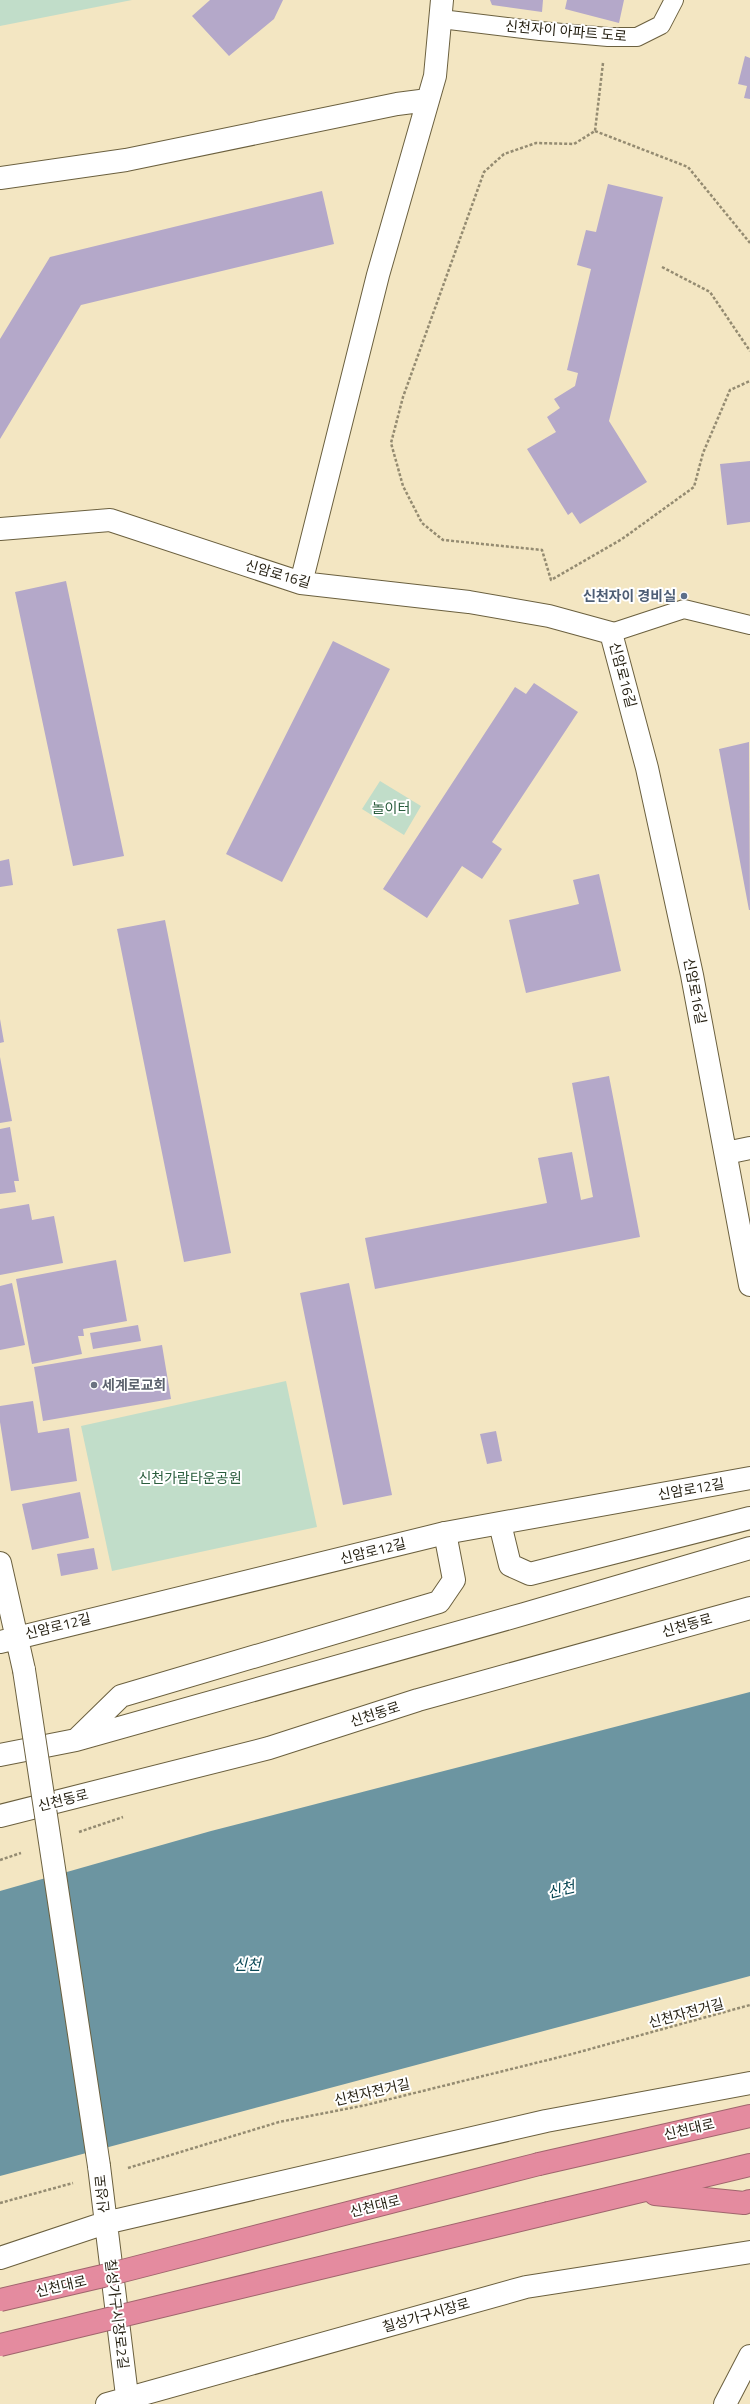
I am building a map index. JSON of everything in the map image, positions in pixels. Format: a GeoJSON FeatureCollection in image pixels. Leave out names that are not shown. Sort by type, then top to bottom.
{"type":"FeatureCollection","features":[{"type":"Feature","properties":{"kind":"highway"},"geometry":{"type":"LineString","coordinates":[[667,2134],[750,2107]]}},
{"type":"Feature","properties":{"kind":"highway","name":"신천대로"},"geometry":{"type":"LineString","coordinates":[[0,2300],[103,2276],[539,2164],[750,2116]]}},
{"type":"Feature","properties":{"kind":"highway"},"geometry":{"type":"LineString","coordinates":[[0,2345],[750,2166]]}},
{"type":"Feature","properties":{"kind":"highway"},"geometry":{"type":"LineString","coordinates":[[636,2193],[748,2203]]}},
{"type":"Feature","properties":{"kind":"street"},"geometry":{"type":"LineString","coordinates":[[301,583],[378,275],[435,76],[441,10]]}},
{"type":"Feature","properties":{"kind":"street"},"geometry":{"type":"LineString","coordinates":[[0,178],[126,160],[397,104],[428,100]]}},
{"type":"Feature","properties":{"kind":"street","name":"신암로16길"},"geometry":{"type":"LineString","coordinates":[[0,529],[110,520],[301,583],[469,602],[549,616],[612,632],[649,776],[692,975],[750,1285]]}},
{"type":"Feature","properties":{"kind":"street"},"geometry":{"type":"LineString","coordinates":[[726,1153],[750,1148]]}},
{"type":"Feature","properties":{"kind":"street","name":"신암로12길"},"geometry":{"type":"LineString","coordinates":[[8,1639],[445,1533],[750,1478]]}},
{"type":"Feature","properties":{"kind":"street"},"geometry":{"type":"LineString","coordinates":[[500,1524],[510,1565],[530,1574],[750,1518]]}},
{"type":"Feature","properties":{"kind":"street"},"geometry":{"type":"LineString","coordinates":[[76,1740],[121,1696],[440,1602],[454,1580],[445,1533]]}},
{"type":"Feature","properties":{"kind":"street"},"geometry":{"type":"LineString","coordinates":[[0,1755],[76,1740],[524,1614],[750,1548]]}},
{"type":"Feature","properties":{"kind":"street"},"geometry":{"type":"LineString","coordinates":[[0,1563],[8,1639]]}},
{"type":"Feature","properties":{"kind":"street","name":"신천동로"},"geometry":{"type":"LineString","coordinates":[[0,1816],[269,1748],[425,1698],[750,1608]]}},
{"type":"Feature","properties":{"kind":"street","name":"신성로"},"geometry":{"type":"LineString","coordinates":[[8,1639],[24,1670],[99,2166],[105,2223]]}},
{"type":"Feature","properties":{"kind":"street"},"geometry":{"type":"LineString","coordinates":[[0,2258],[105,2223],[546,2121],[750,2083]]}},
{"type":"Feature","properties":{"kind":"street","name":"칠성가구시장로2길"},"geometry":{"type":"LineString","coordinates":[[105,2223],[128,2401]]}},
{"type":"Feature","properties":{"kind":"street","name":"칠성가구시장로"},"geometry":{"type":"LineString","coordinates":[[107,2404],[128,2401],[526,2287],[750,2252]]}},
{"type":"Feature","properties":{"kind":"street"},"geometry":{"type":"LineString","coordinates":[[726,2404],[750,2356]]}},
{"type":"Feature","properties":{"kind":"lane","name":"신천자이 아파트 도로"},"geometry":{"type":"LineString","coordinates":[[441,10],[540,32],[608,37],[637,37],[661,25],[674,0]]}},
{"type":"Feature","properties":{"kind":"lane"},"geometry":{"type":"LineString","coordinates":[[612,632],[684,609],[750,626]]}},
{"type":"Feature","properties":{"kind":"path"},"geometry":{"type":"LineString","coordinates":[[595,132],[604,61],[596,60]]}},
{"type":"Feature","properties":{"kind":"path"},"geometry":{"type":"LineString","coordinates":[[750,243],[688,166],[595,132],[574,144],[536,144],[504,154],[484,172],[402,396],[391,443],[403,486],[422,523],[443,540],[542,550],[552,580],[622,539],[694,487],[703,453],[730,390],[750,381]]}},
{"type":"Feature","properties":{"kind":"path"},"geometry":{"type":"LineString","coordinates":[[662,267],[710,292],[750,351]]}},
{"type":"Feature","properties":{"kind":"path","name":"신천자전거길"},"geometry":{"type":"LineString","coordinates":[[122,2169],[280,2122],[381,2102],[572,2054],[750,2005]]}},
{"type":"Feature","properties":{"kind":"path"},"geometry":{"type":"LineString","coordinates":[[0,2203],[76,2182]]}},
{"type":"Feature","properties":{"kind":"green space"},"geometry":{"type":"Polygon","coordinates":[[[0,0],[132,0],[0,26],[0,0]]]}},
{"type":"Feature","properties":{"kind":"green space","name":"놀이터"},"geometry":{"type":"Polygon","coordinates":[[[380,781],[421,806],[404,835],[362,809],[380,781]]]}},
{"type":"Feature","properties":{"kind":"green space","name":"신천가람타운공원"},"geometry":{"type":"Polygon","coordinates":[[[286,1381],[317,1527],[112,1571],[81,1426],[286,1381]]]}},
{"type":"Feature","properties":{"kind":"water","name":"신천"},"geometry":{"type":"Polygon","coordinates":[[[750,1692],[750,1976],[0,2176],[0,1891],[211,1831],[750,1692]]]}},
{"type":"Feature","properties":{"kind":"building"},"geometry":{"type":"Polygon","coordinates":[[[210,0],[283,0],[274,19],[229,56],[192,16],[210,0]]]}},
{"type":"Feature","properties":{"kind":"building"},"geometry":{"type":"Polygon","coordinates":[[[490,0],[543,0],[542,12],[492,5],[490,0]]]}},
{"type":"Feature","properties":{"kind":"building"},"geometry":{"type":"Polygon","coordinates":[[[567,0],[624,0],[619,23],[565,9],[567,0]]]}},
{"type":"Feature","properties":{"kind":"building"},"geometry":{"type":"Polygon","coordinates":[[[745,56],[750,58],[750,99],[744,98],[747,86],[738,84],[745,56]]]}},
{"type":"Feature","properties":{"kind":"building"},"geometry":{"type":"Polygon","coordinates":[[[608,184],[663,197],[609,421],[647,482],[580,524],[572,512],[568,515],[527,449],[556,432],[547,417],[560,408],[554,399],[575,386],[578,373],[567,370],[591,269],[577,265],[586,230],[596,232],[608,184]]]}},
{"type":"Feature","properties":{"kind":"building"},"geometry":{"type":"Polygon","coordinates":[[[322,191],[334,244],[81,305],[0,439],[0,339],[50,257],[322,191]]]}},
{"type":"Feature","properties":{"kind":"building"},"geometry":{"type":"Polygon","coordinates":[[[750,461],[750,522],[727,525],[720,464],[750,461]]]}},
{"type":"Feature","properties":{"kind":"building"},"geometry":{"type":"Polygon","coordinates":[[[66,581],[124,856],[73,866],[15,592],[66,581]]]}},
{"type":"Feature","properties":{"kind":"building"},"geometry":{"type":"Polygon","coordinates":[[[333,641],[390,669],[282,882],[226,854],[333,641]]]}},
{"type":"Feature","properties":{"kind":"building"},"geometry":{"type":"Polygon","coordinates":[[[534,683],[578,712],[492,842],[502,849],[482,879],[462,866],[427,918],[383,889],[515,687],[526,694],[534,683]]]}},
{"type":"Feature","properties":{"kind":"building"},"geometry":{"type":"Polygon","coordinates":[[[749,742],[750,910],[719,749],[749,742]]]}},
{"type":"Feature","properties":{"kind":"building"},"geometry":{"type":"Polygon","coordinates":[[[9,859],[13,885],[0,887],[0,861],[9,859]]]}},
{"type":"Feature","properties":{"kind":"building"},"geometry":{"type":"Polygon","coordinates":[[[599,874],[621,971],[526,993],[509,920],[579,904],[573,880],[599,874]]]}},
{"type":"Feature","properties":{"kind":"building"},"geometry":{"type":"Polygon","coordinates":[[[165,920],[231,1253],[184,1262],[117,929],[165,920]]]}},
{"type":"Feature","properties":{"kind":"building"},"geometry":{"type":"Polygon","coordinates":[[[0,1019],[4,1042],[0,1043],[0,1019]]]}},
{"type":"Feature","properties":{"kind":"building"},"geometry":{"type":"Polygon","coordinates":[[[0,1057],[12,1121],[0,1123],[0,1057]]]}},
{"type":"Feature","properties":{"kind":"building"},"geometry":{"type":"Polygon","coordinates":[[[609,1076],[640,1237],[375,1289],[365,1238],[547,1203],[538,1158],[572,1152],[581,1200],[593,1197],[572,1083],[609,1076]]]}},
{"type":"Feature","properties":{"kind":"building"},"geometry":{"type":"Polygon","coordinates":[[[10,1127],[19,1181],[14,1181],[16,1192],[0,1194],[0,1129],[10,1127]]]}},
{"type":"Feature","properties":{"kind":"building"},"geometry":{"type":"Polygon","coordinates":[[[29,1204],[32,1220],[54,1216],[63,1263],[0,1275],[0,1209],[29,1204]]]}},
{"type":"Feature","properties":{"kind":"building"},"geometry":{"type":"Polygon","coordinates":[[[116,1260],[127,1321],[83,1329],[84,1336],[78,1336],[82,1354],[32,1364],[16,1279],[116,1260]]]}},
{"type":"Feature","properties":{"kind":"building"},"geometry":{"type":"Polygon","coordinates":[[[12,1283],[25,1345],[0,1350],[0,1286],[12,1283]]]}},
{"type":"Feature","properties":{"kind":"building"},"geometry":{"type":"Polygon","coordinates":[[[349,1283],[392,1495],[343,1505],[300,1293],[349,1283]]]}},
{"type":"Feature","properties":{"kind":"building"},"geometry":{"type":"Polygon","coordinates":[[[138,1325],[141,1341],[93,1349],[90,1333],[138,1325]]]}},
{"type":"Feature","properties":{"kind":"building"},"geometry":{"type":"Polygon","coordinates":[[[162,1345],[171,1399],[43,1421],[34,1367],[162,1345]]]}},
{"type":"Feature","properties":{"kind":"building"},"geometry":{"type":"Polygon","coordinates":[[[33,1401],[38,1433],[69,1428],[77,1481],[11,1491],[0,1422],[0,1406],[33,1401]]]}},
{"type":"Feature","properties":{"kind":"building"},"geometry":{"type":"Polygon","coordinates":[[[496,1431],[502,1461],[487,1464],[480,1434],[496,1431]]]}},
{"type":"Feature","properties":{"kind":"building"},"geometry":{"type":"Polygon","coordinates":[[[80,1492],[89,1538],[32,1550],[22,1504],[80,1492]]]}},
{"type":"Feature","properties":{"kind":"building"},"geometry":{"type":"Polygon","coordinates":[[[94,1548],[98,1569],[61,1576],[57,1554],[94,1548]]]}},
{"type":"Feature","properties":{"kind":"place","name":"신천자이 경비실"},"geometry":{"type":"Point","coordinates":[684,596]}},
{"type":"Feature","properties":{"kind":"place","name":"세계로교회"},"geometry":{"type":"Point","coordinates":[94,1385]}}]}
